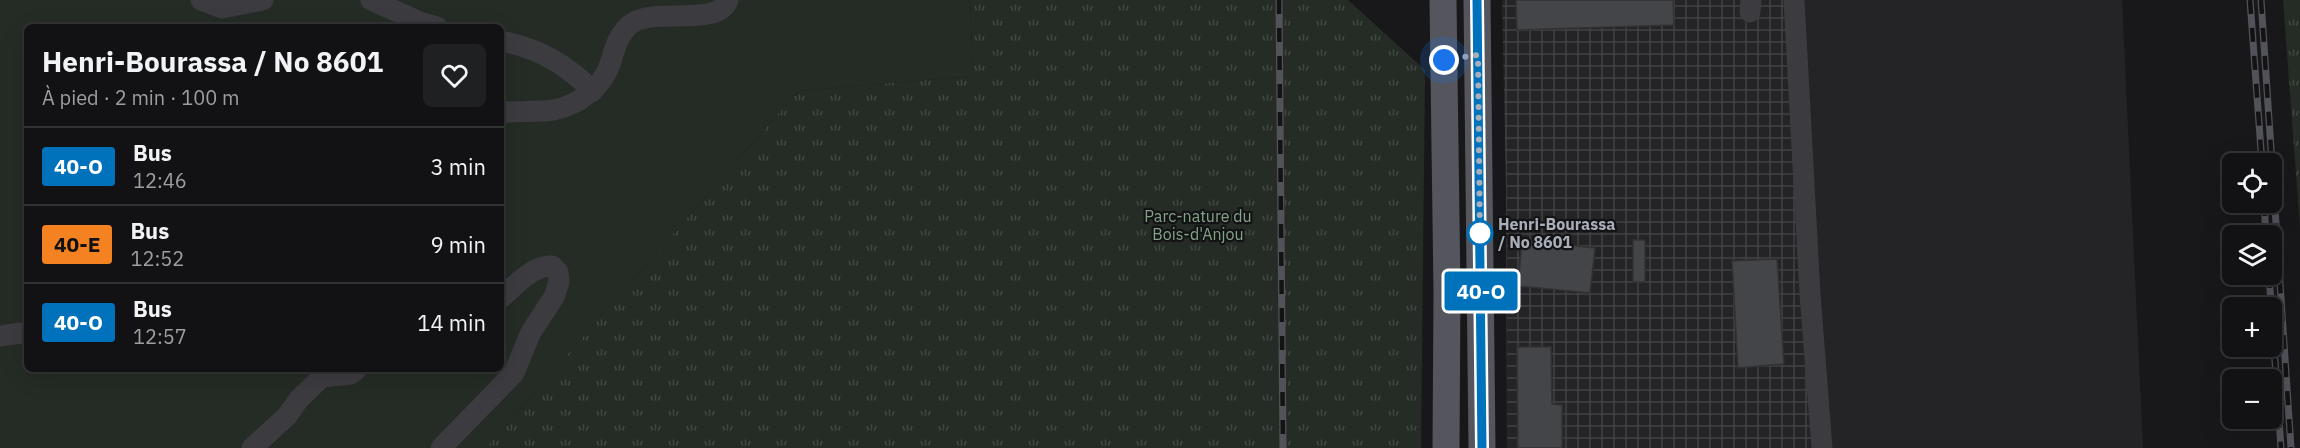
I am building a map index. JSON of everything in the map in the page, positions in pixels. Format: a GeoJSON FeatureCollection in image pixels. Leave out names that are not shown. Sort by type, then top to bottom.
{"type":"FeatureCollection","features":[{"type":"Feature","properties":{"kind":"main road"},"geometry":{"type":"LineString","coordinates":[[1443,0],[1446,448]]}},
{"type":"Feature","properties":{"kind":"main road"},"geometry":{"type":"LineString","coordinates":[[1477,0],[1482,448]]}},
{"type":"Feature","properties":{"kind":"lane"},"geometry":{"type":"LineString","coordinates":[[201,0],[222,8],[263,0]]}},
{"type":"Feature","properties":{"kind":"lane"},"geometry":{"type":"LineString","coordinates":[[371,0],[427,24]]}},
{"type":"Feature","properties":{"kind":"lane"},"geometry":{"type":"LineString","coordinates":[[504,113],[556,109],[575,102],[593,91],[605,77],[613,50],[631,24],[656,15],[711,14],[723,9],[728,0]]}},
{"type":"Feature","properties":{"kind":"lane"},"geometry":{"type":"LineString","coordinates":[[1794,0],[1810,294],[1822,448]]}},
{"type":"Feature","properties":{"kind":"lane"},"geometry":{"type":"LineString","coordinates":[[504,42],[548,55],[576,75],[593,91]]}},
{"type":"Feature","properties":{"kind":"lane"},"geometry":{"type":"LineString","coordinates":[[1444,60],[1478,55]]}},
{"type":"Feature","properties":{"kind":"lane"},"geometry":{"type":"LineString","coordinates":[[441,448],[514,373],[531,332],[554,297],[559,282],[558,272],[552,266],[534,270],[504,295]]}},
{"type":"Feature","properties":{"kind":"lane"},"geometry":{"type":"LineString","coordinates":[[0,336],[24,334]]}},
{"type":"Feature","properties":{"kind":"lane"},"geometry":{"type":"LineString","coordinates":[[252,448],[287,416],[299,399],[322,377],[353,372]]}},
{"type":"Feature","properties":{"kind":"shaded area"},"geometry":{"type":"Polygon","coordinates":[[[1502,0],[1789,0],[1813,448],[1507,448],[1506,186],[1502,0]]]}},
{"type":"Feature","properties":{"kind":"shaded area"},"geometry":{"type":"Polygon","coordinates":[[[1789,0],[2122,0],[2143,448],[1813,448],[1789,0]]]}},
{"type":"Feature","properties":{"kind":"green space"},"geometry":{"type":"Polygon","coordinates":[[[0,0],[970,0],[973,76],[798,91],[486,448],[0,448],[0,0]]]}},
{"type":"Feature","properties":{"kind":"green space","name":"Parc-nature du Bois-d'Anjou"},"geometry":{"type":"Polygon","coordinates":[[[970,0],[1348,0],[1425,70],[1421,448],[486,448],[798,91],[973,76],[970,0]]]}},
{"type":"Feature","properties":{"kind":"green space"},"geometry":{"type":"Polygon","coordinates":[[[2283,0],[2300,0],[2300,227],[2283,0]]]}},
{"type":"Feature","properties":{"kind":"building"},"geometry":{"type":"Polygon","coordinates":[[[1516,0],[1673,0],[1674,25],[1517,30],[1516,0]]]}},
{"type":"Feature","properties":{"kind":"building"},"geometry":{"type":"Polygon","coordinates":[[[1522,240],[1595,248],[1590,293],[1518,286],[1522,240]]]}},
{"type":"Feature","properties":{"kind":"building"},"geometry":{"type":"Polygon","coordinates":[[[1633,240],[1645,240],[1645,282],[1633,282],[1633,240]]]}},
{"type":"Feature","properties":{"kind":"building"},"geometry":{"type":"Polygon","coordinates":[[[1777,259],[1784,364],[1738,368],[1732,261],[1777,259]]]}},
{"type":"Feature","properties":{"kind":"building"},"geometry":{"type":"Polygon","coordinates":[[[1517,347],[1551,347],[1552,404],[1562,405],[1562,448],[1518,448],[1517,347]]]}},
{"type":"Feature","properties":{"kind":"railway"},"geometry":{"type":"LineString","coordinates":[[1279,0],[1283,448]]}},
{"type":"Feature","properties":{"kind":"railway"},"geometry":{"type":"LineString","coordinates":[[2250,0],[2261,153]]}},
{"type":"Feature","properties":{"kind":"railway"},"geometry":{"type":"LineString","coordinates":[[2261,0],[2291,448]]}},
{"type":"Feature","properties":{"kind":"railway"},"geometry":{"type":"LineString","coordinates":[[2265,213],[2265,225]]}},
{"type":"Feature","properties":{"kind":"railway"},"geometry":{"type":"LineString","coordinates":[[2270,285],[2281,448]]}},
{"type":"Feature","properties":{"kind":"bus line","name":"40-O"},"geometry":{"type":"LineString","coordinates":[[1477,0],[1482,448]]}},
{"type":"Feature","properties":{"kind":"place","name":"Henri-Bourassa / No 8601"},"geometry":{"type":"Point","coordinates":[1480,233]}},
{"type":"Feature","properties":{"kind":"route"},"geometry":{"type":"LineString","coordinates":[[1444,60],[1478,55],[1480,245],[1480,233]]}}]}
